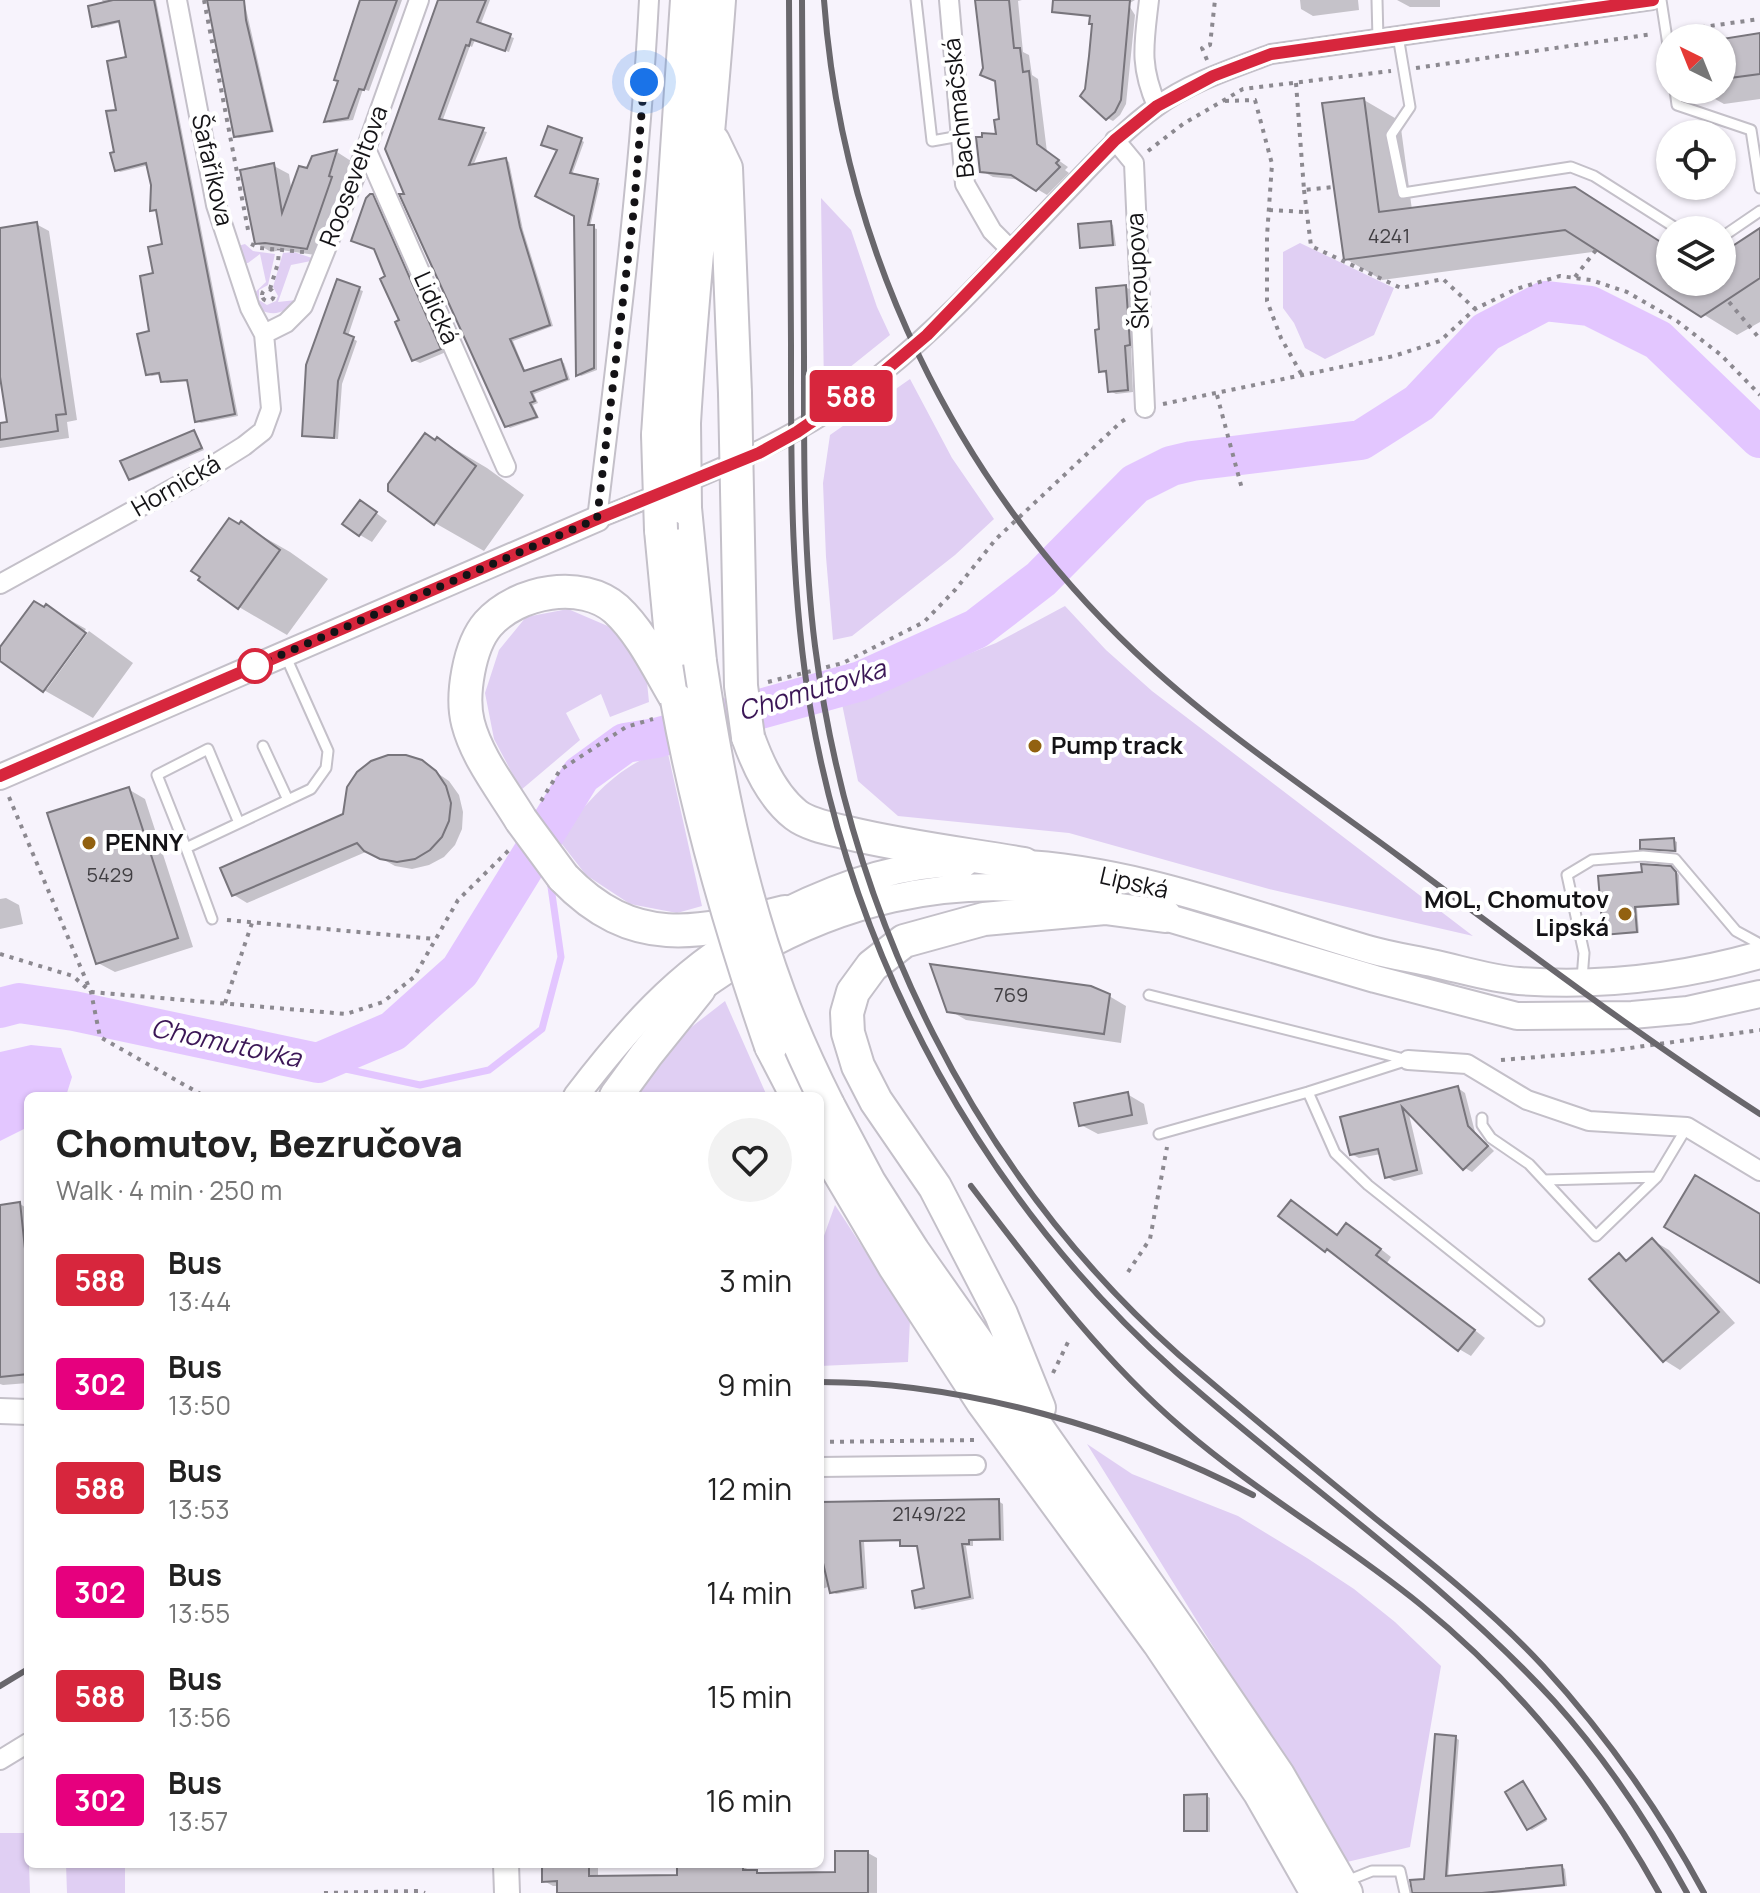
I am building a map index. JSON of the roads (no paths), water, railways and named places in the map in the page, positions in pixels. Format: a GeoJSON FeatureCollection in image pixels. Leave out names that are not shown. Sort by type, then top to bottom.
{"type":"FeatureCollection","features":[{"type":"Feature","properties":{"kind":"highway"},"geometry":{"type":"LineString","coordinates":[[687,0],[673,224],[671,429],[685,508],[700,662],[715,763],[740,868],[778,991],[797,1041],[822,1092]]}},
{"type":"Feature","properties":{"kind":"highway"},"geometry":{"type":"LineString","coordinates":[[719,0],[710,135],[691,307],[671,429],[661,530],[677,700],[688,759],[712,860],[785,1092]]}},
{"type":"Feature","properties":{"kind":"highway"},"geometry":{"type":"LineString","coordinates":[[710,135],[726,168],[735,393],[741,686],[748,737],[756,761],[771,787],[797,816],[880,841],[1024,864]]}},
{"type":"Feature","properties":{"kind":"highway"},"geometry":{"type":"LineString","coordinates":[[677,700],[632,626],[614,607],[593,596],[566,590],[539,594],[489,623],[474,646],[467,677],[468,722],[482,757],[521,820],[563,877],[580,894],[643,928],[688,932],[785,912]]}},
{"type":"Feature","properties":{"kind":"highway"},"geometry":{"type":"LineString","coordinates":[[1091,1506],[1034,1397],[1001,1314],[935,1187],[876,1101],[858,1066],[848,1033],[847,1013],[853,992],[872,966],[904,941],[984,919],[1105,908],[1165,916]]}},
{"type":"Feature","properties":{"kind":"highway"},"geometry":{"type":"LineString","coordinates":[[619,1092],[699,989]]}},
{"type":"Feature","properties":{"kind":"highway"},"geometry":{"type":"LineString","coordinates":[[771,1046],[795,1092]]}},
{"type":"Feature","properties":{"kind":"highway"},"geometry":{"type":"LineString","coordinates":[[824,1097],[869,1182],[913,1251],[1278,1775],[1322,1888]]}},
{"type":"Feature","properties":{"kind":"highway"},"geometry":{"type":"LineString","coordinates":[[824,1147],[895,1267],[982,1401],[1159,1643],[1322,1888]]}},
{"type":"Feature","properties":{"kind":"main road","name":"Lipská"},"geometry":{"type":"LineString","coordinates":[[785,912],[859,880],[904,869],[958,863],[1024,864],[1128,880],[1389,954],[1516,981],[1581,983],[1665,977],[1760,955]]}},
{"type":"Feature","properties":{"kind":"main road","name":"Lipská"},"geometry":{"type":"LineString","coordinates":[[699,989],[735,963],[778,939],[867,903],[912,893],[964,887],[1085,896],[1517,1016],[1660,1013],[1760,994]]}},
{"type":"Feature","properties":{"kind":"street","name":"Šafaříkova"},"geometry":{"type":"LineString","coordinates":[[177,0],[216,205],[250,308],[264,334]]}},
{"type":"Feature","properties":{"kind":"street","name":"Rooseveltova"},"geometry":{"type":"LineString","coordinates":[[264,334],[286,323],[303,306],[366,149],[419,0]]}},
{"type":"Feature","properties":{"kind":"street"},"geometry":{"type":"LineString","coordinates":[[597,519],[634,208],[649,0]]}},
{"type":"Feature","properties":{"kind":"street","name":"Bachmačská"},"geometry":{"type":"LineString","coordinates":[[949,0],[965,184],[992,231],[1010,249]]}},
{"type":"Feature","properties":{"kind":"street"},"geometry":{"type":"LineString","coordinates":[[1149,0],[1143,57],[1146,80],[1157,106]]}},
{"type":"Feature","properties":{"kind":"street"},"geometry":{"type":"LineString","coordinates":[[0,776],[597,519],[759,453],[822,416],[881,374],[927,335],[1115,140],[1157,106],[1213,76],[1271,54],[1398,36],[1543,8],[1652,0]]}},
{"type":"Feature","properties":{"kind":"street","name":"Škroupova"},"geometry":{"type":"LineString","coordinates":[[1115,140],[1134,163],[1145,408]]}},
{"type":"Feature","properties":{"kind":"street","name":"Lidická"},"geometry":{"type":"LineString","coordinates":[[366,149],[506,467]]}},
{"type":"Feature","properties":{"kind":"street","name":"Hornická"},"geometry":{"type":"LineString","coordinates":[[0,584],[196,476],[263,431],[271,409],[264,334]]}},
{"type":"Feature","properties":{"kind":"street","name":"Lipská"},"geometry":{"type":"LineString","coordinates":[[579,1092],[652,1005],[728,944],[785,912]]}},
{"type":"Feature","properties":{"kind":"street","name":"Lipská"},"geometry":{"type":"LineString","coordinates":[[600,1092],[633,1053],[699,989]]}},
{"type":"Feature","properties":{"kind":"street"},"geometry":{"type":"LineString","coordinates":[[1408,1060],[1467,1064],[1527,1100],[1589,1121],[1687,1127],[1760,1171]]}},
{"type":"Feature","properties":{"kind":"street"},"geometry":{"type":"LineString","coordinates":[[0,1411],[24,1412]]}},
{"type":"Feature","properties":{"kind":"street"},"geometry":{"type":"LineString","coordinates":[[824,1467],[976,1465]]}},
{"type":"Feature","properties":{"kind":"street"},"geometry":{"type":"LineString","coordinates":[[0,1760],[24,1745]]}},
{"type":"Feature","properties":{"kind":"street"},"geometry":{"type":"LineString","coordinates":[[506,1868],[507,1893]]}},
{"type":"Feature","properties":{"kind":"lane"},"geometry":{"type":"LineString","coordinates":[[916,0],[932,141],[960,136]]}},
{"type":"Feature","properties":{"kind":"lane"},"geometry":{"type":"LineString","coordinates":[[1377,0],[1378,39]]}},
{"type":"Feature","properties":{"kind":"lane"},"geometry":{"type":"LineString","coordinates":[[1661,0],[1665,24]]}},
{"type":"Feature","properties":{"kind":"lane"},"geometry":{"type":"LineString","coordinates":[[1398,36],[1410,107],[1391,135],[1403,193],[1571,167],[1594,176],[1657,216]]}},
{"type":"Feature","properties":{"kind":"lane"},"geometry":{"type":"LineString","coordinates":[[1677,104],[1751,130],[1760,188]]}},
{"type":"Feature","properties":{"kind":"lane"},"geometry":{"type":"LineString","coordinates":[[1736,227],[1760,211]]}},
{"type":"Feature","properties":{"kind":"lane"},"geometry":{"type":"LineString","coordinates":[[186,848],[311,789],[326,768],[328,751],[285,654]]}},
{"type":"Feature","properties":{"kind":"lane"},"geometry":{"type":"LineString","coordinates":[[263,746],[288,800]]}},
{"type":"Feature","properties":{"kind":"lane"},"geometry":{"type":"LineString","coordinates":[[212,919],[157,775],[208,749],[239,823]]}},
{"type":"Feature","properties":{"kind":"lane"},"geometry":{"type":"LineString","coordinates":[[1581,983],[1584,953],[1567,875],[1592,860],[1643,856],[1675,859],[1736,931],[1760,944]]}},
{"type":"Feature","properties":{"kind":"lane"},"geometry":{"type":"LineString","coordinates":[[1149,995],[1408,1060]]}},
{"type":"Feature","properties":{"kind":"lane"},"geometry":{"type":"LineString","coordinates":[[1159,1134],[1408,1060]]}},
{"type":"Feature","properties":{"kind":"lane"},"geometry":{"type":"LineString","coordinates":[[1308,1092],[1335,1153],[1368,1185],[1539,1321]]}},
{"type":"Feature","properties":{"kind":"lane"},"geometry":{"type":"LineString","coordinates":[[1482,1118],[1482,1125],[1491,1138],[1529,1164],[1596,1236],[1657,1177],[1687,1127]]}},
{"type":"Feature","properties":{"kind":"lane"},"geometry":{"type":"LineString","coordinates":[[1544,1180],[1657,1177]]}},
{"type":"Feature","properties":{"kind":"lane"},"geometry":{"type":"LineString","coordinates":[[1322,1888],[1372,1871],[1400,1871],[1405,1893]]}},
{"type":"Feature","properties":{"kind":"waterway","name":"Chomutovka"},"geometry":{"type":"LineString","coordinates":[[0,1008],[19,1003],[74,1011],[318,1063],[393,1031],[460,971],[581,775],[625,743],[656,738],[861,681],[976,629],[1041,579],[1135,484],[1171,466],[1192,461],[1361,440],[1419,403],[1486,332],[1545,301],[1590,306],[1658,340],[1760,438]]}},
{"type":"Feature","properties":{"kind":"waterway"},"geometry":{"type":"LineString","coordinates":[[318,1063],[420,1085],[489,1070],[542,1029],[561,957],[550,880]]}},
{"type":"Feature","properties":{"kind":"railway"},"geometry":{"type":"LineString","coordinates":[[789,0],[792,483],[799,621],[811,712],[832,806],[860,898],[896,987],[938,1073],[988,1155],[1044,1232],[1107,1305],[1223,1413],[1418,1572],[1510,1656],[1554,1701],[1609,1769],[1658,1842],[1687,1893]]}},
{"type":"Feature","properties":{"kind":"railway"},"geometry":{"type":"LineString","coordinates":[[802,0],[805,502],[815,646],[832,747],[858,846],[892,941],[933,1034],[983,1122],[1041,1206],[1106,1283],[1179,1355],[1462,1590],[1524,1646],[1589,1719],[1631,1775],[1704,1893]]}},
{"type":"Feature","properties":{"kind":"railway"},"geometry":{"type":"LineString","coordinates":[[824,0],[835,92],[855,183],[883,271],[919,355],[962,436],[1013,513],[1071,585],[1135,652],[1231,733],[1578,988],[1760,1114]]}},
{"type":"Feature","properties":{"kind":"railway"},"geometry":{"type":"LineString","coordinates":[[971,1186],[1070,1313],[1152,1401],[1240,1474],[1421,1605],[1491,1668],[1583,1775],[1659,1893]]}},
{"type":"Feature","properties":{"kind":"railway"},"geometry":{"type":"LineString","coordinates":[[824,1382],[930,1390],[1043,1414],[1152,1450],[1253,1495]]}},
{"type":"Feature","properties":{"kind":"railway"},"geometry":{"type":"LineString","coordinates":[[0,1686],[24,1671]]}},
{"type":"Feature","properties":{"kind":"place","name":"Pump track"},"geometry":{"type":"Point","coordinates":[1035,746]}},
{"type":"Feature","properties":{"kind":"place","name":"PENNY"},"geometry":{"type":"Point","coordinates":[89,843]}},
{"type":"Feature","properties":{"kind":"place","name":"MOL, Chomutov Lipská"},"geometry":{"type":"Point","coordinates":[1625,914]}}]}
